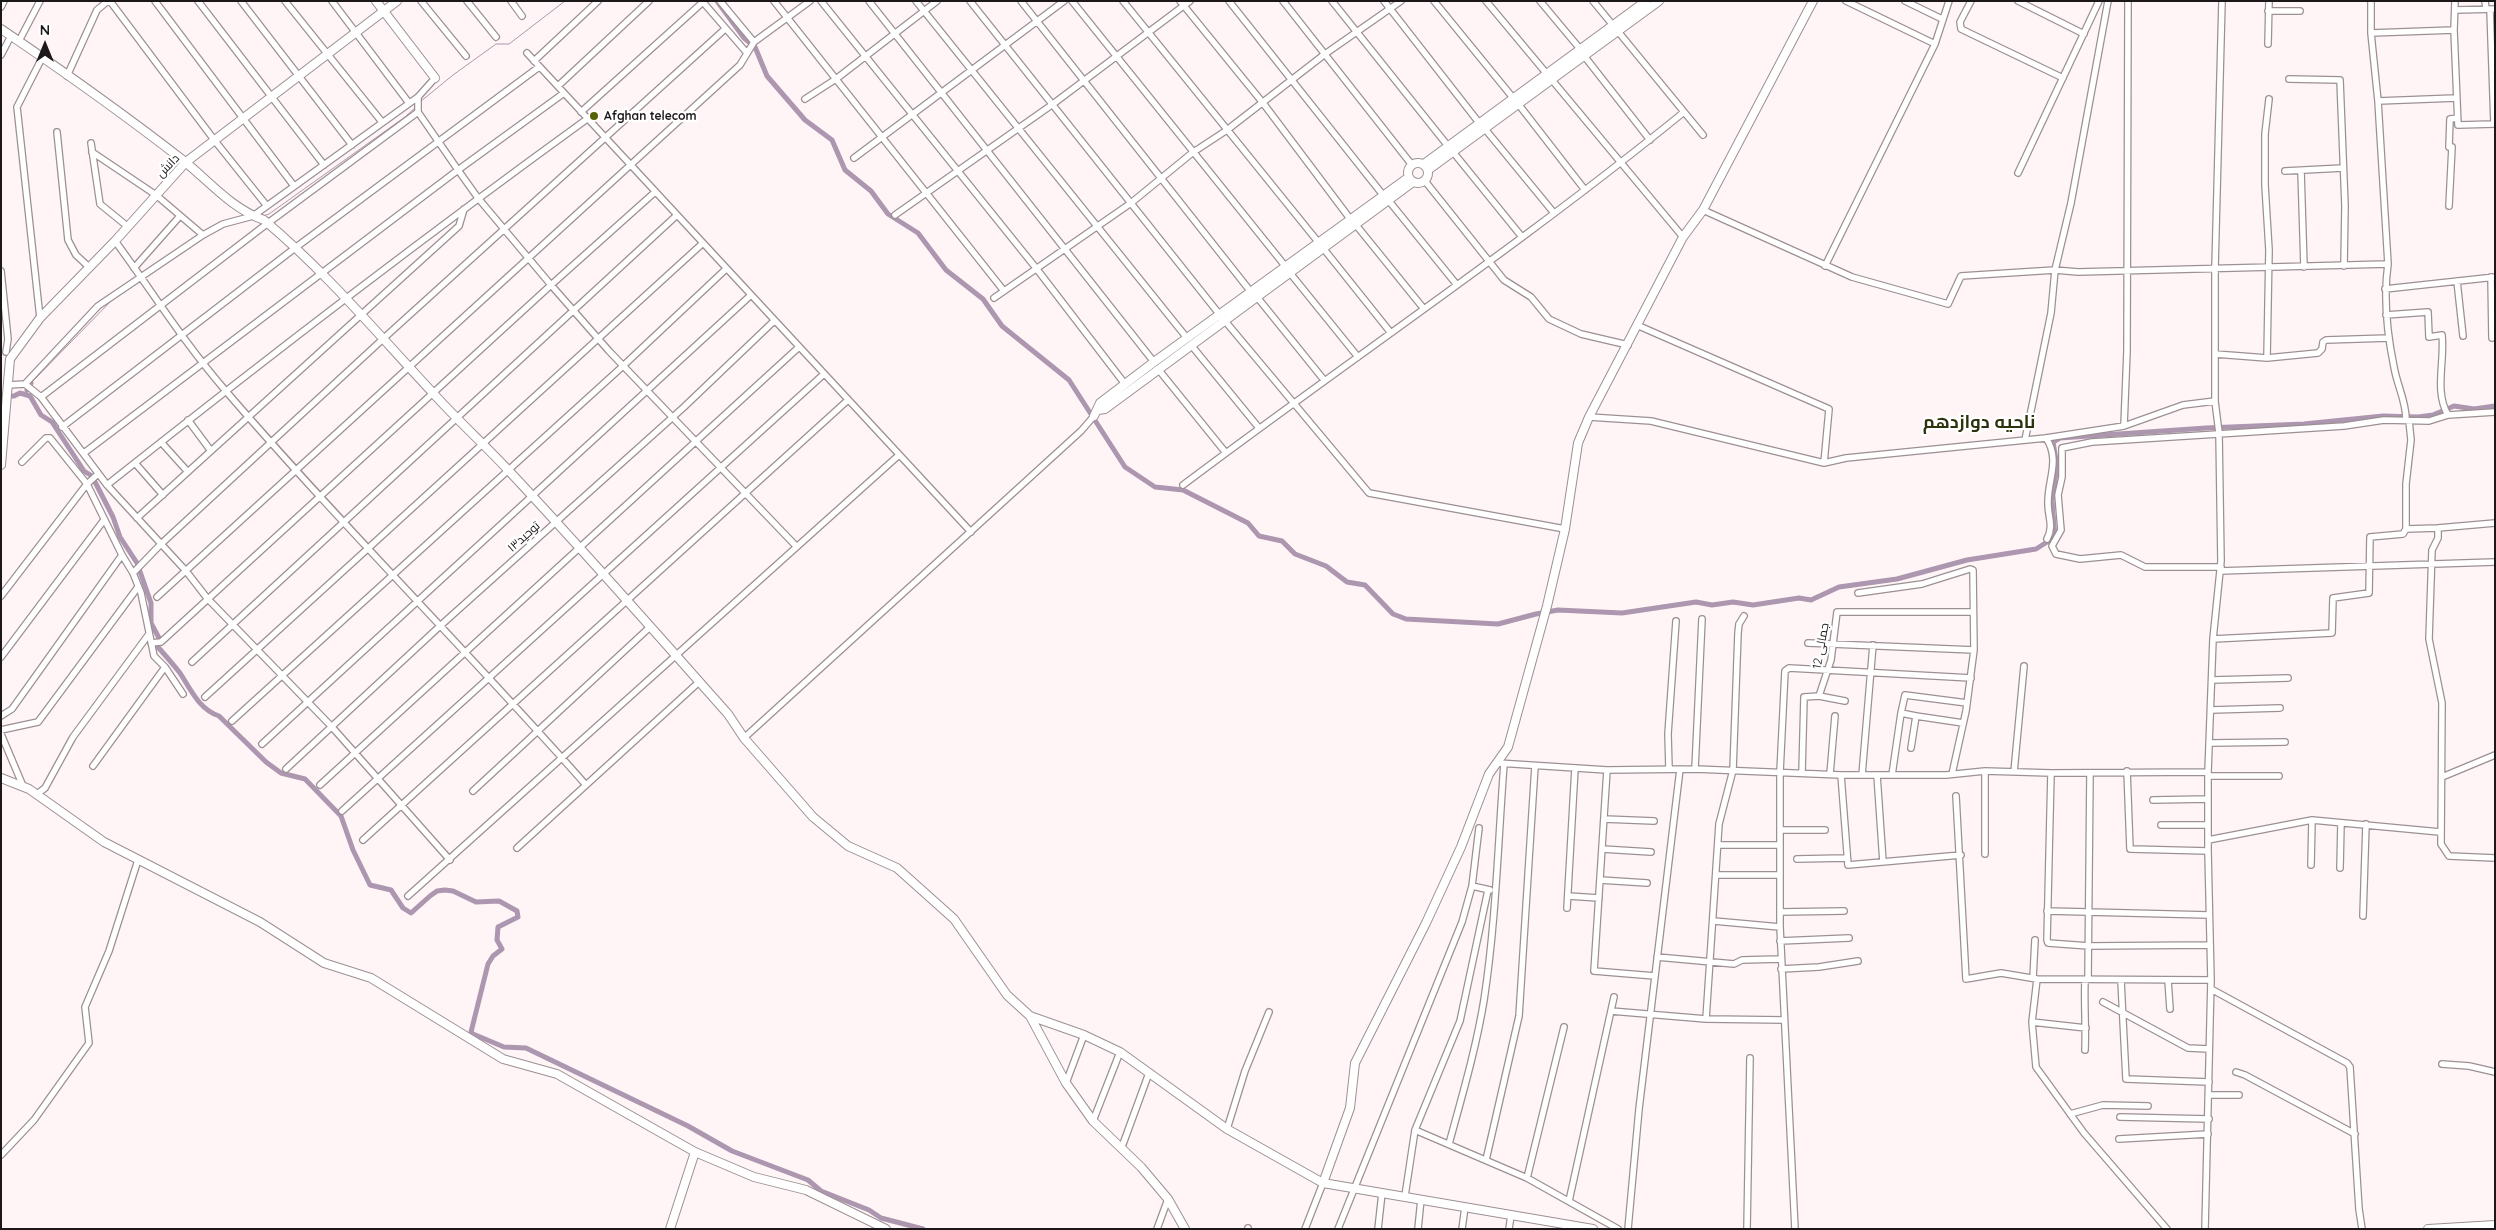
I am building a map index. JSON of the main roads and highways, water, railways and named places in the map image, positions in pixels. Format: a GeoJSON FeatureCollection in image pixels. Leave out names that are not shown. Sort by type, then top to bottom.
{"type":"FeatureCollection","features":[{"type":"Feature","properties":{"kind":"waterway"},"geometry":{"type":"LineString","coordinates":[[420,102],[496,44],[509,44],[565,1]]}},
{"type":"Feature","properties":{"kind":"waterway"},"geometry":{"type":"LineString","coordinates":[[717,1],[744,38],[755,47],[767,76],[805,120],[832,140],[845,170],[871,191],[888,214],[918,233],[946,270],[983,299],[1002,326],[1069,380],[1125,467],[1155,487],[1183,490],[1248,523],[1259,536],[1282,541],[1295,554],[1326,566],[1347,582],[1365,585],[1393,614],[1406,619],[1498,624],[1558,610],[1622,613],[1696,602],[1712,605],[1733,602],[1753,605],[1799,598],[1811,600],[1839,587],[1897,579],[1967,560],[2036,549],[2055,537],[2052,501],[2057,466],[2053,442],[2060,438],[2206,428],[2304,424],[2383,416],[2418,417],[2433,415],[2454,406],[2474,409],[2495,406]]}},
{"type":"Feature","properties":{"kind":"waterway"},"geometry":{"type":"LineString","coordinates":[[263,216],[269,214],[405,117],[416,107]]}},
{"type":"Feature","properties":{"kind":"waterway"},"geometry":{"type":"LineString","coordinates":[[176,257],[210,234]]}},
{"type":"Feature","properties":{"kind":"waterway"},"geometry":{"type":"LineString","coordinates":[[31,383],[112,300]]}},
{"type":"Feature","properties":{"kind":"waterway"},"geometry":{"type":"LineString","coordinates":[[27,390],[31,383]]}},
{"type":"Feature","properties":{"kind":"waterway"},"geometry":{"type":"LineString","coordinates":[[24,394],[27,390]]}},
{"type":"Feature","properties":{"kind":"waterway"},"geometry":{"type":"LineString","coordinates":[[1,396],[14,396],[20,393],[30,396],[41,415],[52,422],[84,471],[92,476],[113,517],[120,537],[137,563],[151,603],[151,623],[159,638],[157,646],[180,673],[196,698],[206,709],[219,716],[266,762],[281,773],[305,779],[341,816],[353,850],[370,885],[391,890],[403,908],[411,913],[437,891],[445,890],[453,891],[476,902],[499,901],[517,911],[518,917],[498,927],[497,940],[502,949],[493,956],[488,964],[471,1032],[473,1034],[504,1047],[526,1048],[688,1126],[732,1151],[808,1180],[821,1191],[869,1210],[881,1218],[923,1229]]}},
{"type":"Feature","properties":{"kind":"place","name":"Afghan telecom"},"geometry":{"type":"Point","coordinates":[594,116]}},
{"type":"Feature","properties":{"kind":"district","name":"ناحیه دوازدهم"},"geometry":{"type":"Point","coordinates":[1979,423]}}]}
